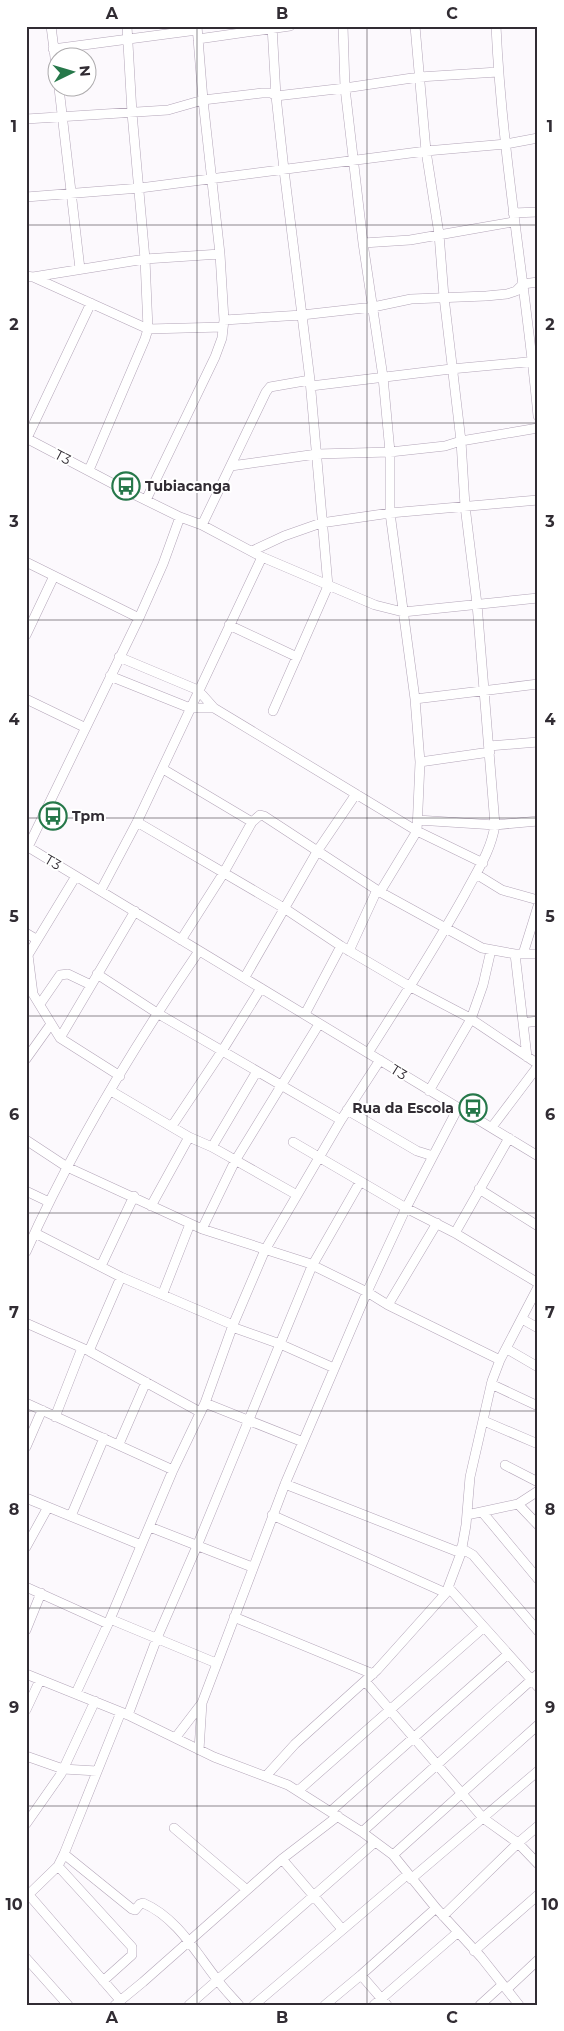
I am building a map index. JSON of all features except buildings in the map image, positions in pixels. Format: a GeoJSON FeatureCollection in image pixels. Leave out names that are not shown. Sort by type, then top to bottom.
{"type":"FeatureCollection","features":[{"type":"Feature","properties":{"kind":"street"},"geometry":{"type":"LineString","coordinates":[[51,26],[53,48],[197,32],[290,26]]}},
{"type":"Feature","properties":{"kind":"street"},"geometry":{"type":"LineString","coordinates":[[89,470],[148,329],[146,259],[132,113],[127,26]]}},
{"type":"Feature","properties":{"kind":"street"},"geometry":{"type":"LineString","coordinates":[[305,1014],[378,891],[417,831],[420,762],[415,699],[390,513],[390,452],[383,377],[363,244],[345,88],[343,26]]}},
{"type":"Feature","properties":{"kind":"street"},"geometry":{"type":"LineString","coordinates":[[368,1053],[483,863],[496,825],[485,691],[465,506],[461,441],[451,369],[439,234],[426,151],[416,26]]}},
{"type":"Feature","properties":{"kind":"street"},"geometry":{"type":"LineString","coordinates":[[496,26],[498,72],[513,218],[535,362],[538,416]]}},
{"type":"Feature","properties":{"kind":"street"},"geometry":{"type":"LineString","coordinates":[[272,27],[276,96],[310,383],[328,586],[273,711]]}},
{"type":"Feature","properties":{"kind":"street"},"geometry":{"type":"LineString","coordinates":[[146,500],[215,357],[224,324],[220,254],[197,32]]}},
{"type":"Feature","properties":{"kind":"street"},"geometry":{"type":"LineString","coordinates":[[26,119],[168,110],[203,100],[262,92],[271,93],[276,96],[419,77],[498,72]]}},
{"type":"Feature","properties":{"kind":"street"},"geometry":{"type":"LineString","coordinates":[[60,98],[80,269]]}},
{"type":"Feature","properties":{"kind":"street"},"geometry":{"type":"LineString","coordinates":[[26,197],[140,188],[284,170],[354,159],[506,144],[538,138]]}},
{"type":"Feature","properties":{"kind":"street"},"geometry":{"type":"LineString","coordinates":[[363,244],[410,240],[538,212]]}},
{"type":"Feature","properties":{"kind":"street"},"geometry":{"type":"LineString","coordinates":[[30,277],[146,259],[220,254]]}},
{"type":"Feature","properties":{"kind":"street"},"geometry":{"type":"LineString","coordinates":[[30,277],[148,329],[302,316],[373,307],[412,299],[507,294],[523,284],[538,282]]}},
{"type":"Feature","properties":{"kind":"street"},"geometry":{"type":"LineString","coordinates":[[26,438],[91,303]]}},
{"type":"Feature","properties":{"kind":"street"},"geometry":{"type":"LineString","coordinates":[[202,525],[270,387],[535,362]]}},
{"type":"Feature","properties":{"kind":"street"},"geometry":{"type":"LineString","coordinates":[[231,466],[317,454],[390,452],[445,446],[461,441],[538,428]]}},
{"type":"Feature","properties":{"kind":"street","name":"T3"},"geometry":{"type":"LineString","coordinates":[[26,438],[180,517],[163,564],[139,618],[27,846],[538,1156]]}},
{"type":"Feature","properties":{"kind":"street"},"geometry":{"type":"LineString","coordinates":[[252,551],[284,536],[322,523],[390,513],[538,500]]}},
{"type":"Feature","properties":{"kind":"street"},"geometry":{"type":"LineString","coordinates":[[180,517],[202,525],[262,557],[328,586],[375,605],[403,612],[538,598]]}},
{"type":"Feature","properties":{"kind":"street"},"geometry":{"type":"LineString","coordinates":[[101,890],[163,769],[198,690],[262,557]]}},
{"type":"Feature","properties":{"kind":"street"},"geometry":{"type":"LineString","coordinates":[[26,562],[139,618]]}},
{"type":"Feature","properties":{"kind":"street"},"geometry":{"type":"LineString","coordinates":[[26,635],[54,576]]}},
{"type":"Feature","properties":{"kind":"street"},"geometry":{"type":"LineString","coordinates":[[229,625],[297,657]]}},
{"type":"Feature","properties":{"kind":"street"},"geometry":{"type":"LineString","coordinates":[[120,657],[198,690],[214,708],[417,831],[483,863]]}},
{"type":"Feature","properties":{"kind":"street"},"geometry":{"type":"LineString","coordinates":[[110,676],[190,708],[214,708]]}},
{"type":"Feature","properties":{"kind":"street"},"geometry":{"type":"LineString","coordinates":[[415,699],[538,684]]}},
{"type":"Feature","properties":{"kind":"street"},"geometry":{"type":"LineString","coordinates":[[26,699],[84,727]]}},
{"type":"Feature","properties":{"kind":"street"},"geometry":{"type":"LineString","coordinates":[[420,762],[538,742]]}},
{"type":"Feature","properties":{"kind":"street"},"geometry":{"type":"LineString","coordinates":[[163,769],[252,822]]}},
{"type":"Feature","properties":{"kind":"street"},"geometry":{"type":"LineString","coordinates":[[245,977],[318,850],[356,794]]}},
{"type":"Feature","properties":{"kind":"street"},"geometry":{"type":"LineString","coordinates":[[181,940],[223,874],[252,822],[256,817],[264,816],[378,891],[482,948],[519,954],[538,954]]}},
{"type":"Feature","properties":{"kind":"street"},"geometry":{"type":"LineString","coordinates":[[417,820],[496,825],[538,820]]}},
{"type":"Feature","properties":{"kind":"street"},"geometry":{"type":"LineString","coordinates":[[137,822],[284,908],[345,948],[409,986],[471,1019],[538,1065],[492,1127]]}},
{"type":"Feature","properties":{"kind":"street"},"geometry":{"type":"LineString","coordinates":[[476,874],[502,890],[538,900]]}},
{"type":"Feature","properties":{"kind":"street"},"geometry":{"type":"LineString","coordinates":[[76,876],[27,954],[30,993],[40,1004],[60,1038],[120,1076]]}},
{"type":"Feature","properties":{"kind":"street"},"geometry":{"type":"LineString","coordinates":[[527,1057],[519,954],[538,906]]}},
{"type":"Feature","properties":{"kind":"street"},"geometry":{"type":"LineString","coordinates":[[60,1038],[135,911]]}},
{"type":"Feature","properties":{"kind":"street"},"geometry":{"type":"LineString","coordinates":[[26,933],[36,940]]}},
{"type":"Feature","properties":{"kind":"street"},"geometry":{"type":"LineString","coordinates":[[429,1091],[471,1019],[483,985],[491,950]]}},
{"type":"Feature","properties":{"kind":"street"},"geometry":{"type":"LineString","coordinates":[[26,1252],[67,1167],[111,1090],[157,1013],[199,951]]}},
{"type":"Feature","properties":{"kind":"street"},"geometry":{"type":"LineString","coordinates":[[40,1004],[60,975],[68,974],[91,985]]}},
{"type":"Feature","properties":{"kind":"street"},"geometry":{"type":"LineString","coordinates":[[97,974],[157,1013],[341,1120]]}},
{"type":"Feature","properties":{"kind":"street"},"geometry":{"type":"LineString","coordinates":[[172,1126],[261,988]]}},
{"type":"Feature","properties":{"kind":"street"},"geometry":{"type":"LineString","coordinates":[[523,1023],[538,1021]]}},
{"type":"Feature","properties":{"kind":"street"},"geometry":{"type":"LineString","coordinates":[[26,1059],[51,1024]]}},
{"type":"Feature","properties":{"kind":"street"},"geometry":{"type":"LineString","coordinates":[[202,1229],[235,1161],[319,1024]]}},
{"type":"Feature","properties":{"kind":"street"},"geometry":{"type":"LineString","coordinates":[[76,1694],[150,1528],[173,1470],[205,1403],[232,1326],[265,1250],[341,1120],[380,1060]]}},
{"type":"Feature","properties":{"kind":"street"},"geometry":{"type":"LineString","coordinates":[[212,1147],[257,1071]]}},
{"type":"Feature","properties":{"kind":"street"},"geometry":{"type":"LineString","coordinates":[[111,1090],[189,1137],[212,1147],[297,1195]]}},
{"type":"Feature","properties":{"kind":"street"},"geometry":{"type":"LineString","coordinates":[[198,1750],[202,1702],[284,1484],[367,1292],[406,1208],[458,1108]]}},
{"type":"Feature","properties":{"kind":"street"},"geometry":{"type":"LineString","coordinates":[[348,1110],[417,1152],[433,1156]]}},
{"type":"Feature","properties":{"kind":"street"},"geometry":{"type":"LineString","coordinates":[[151,1206],[189,1137]]}},
{"type":"Feature","properties":{"kind":"street"},"geometry":{"type":"LineString","coordinates":[[455,1233],[495,1166],[509,1138]]}},
{"type":"Feature","properties":{"kind":"street"},"geometry":{"type":"LineString","coordinates":[[26,1140],[67,1167],[134,1196],[151,1206],[202,1229],[308,1263],[500,1360]]}},
{"type":"Feature","properties":{"kind":"street"},"geometry":{"type":"LineString","coordinates":[[266,1776],[295,1744],[374,1674],[447,1591],[461,1551],[470,1477],[491,1384],[500,1360],[538,1287],[455,1233],[406,1208],[293,1142]]}},
{"type":"Feature","properties":{"kind":"street"},"geometry":{"type":"LineString","coordinates":[[360,1182],[312,1266],[197,1546],[124,1714],[97,1771],[64,1854],[58,1866],[28,1896],[103,1981],[118,2002],[156,1971],[334,1814],[412,1737],[508,1654]]}},
{"type":"Feature","properties":{"kind":"street"},"geometry":{"type":"LineString","coordinates":[[480,1189],[538,1226]]}},
{"type":"Feature","properties":{"kind":"street"},"geometry":{"type":"LineString","coordinates":[[26,1191],[49,1202]]}},
{"type":"Feature","properties":{"kind":"street"},"geometry":{"type":"LineString","coordinates":[[101,1266],[134,1196]]}},
{"type":"Feature","properties":{"kind":"street"},"geometry":{"type":"LineString","coordinates":[[163,1293],[190,1224]]}},
{"type":"Feature","properties":{"kind":"street"},"geometry":{"type":"LineString","coordinates":[[388,1305],[437,1224]]}},
{"type":"Feature","properties":{"kind":"street"},"geometry":{"type":"LineString","coordinates":[[34,1233],[121,1277],[163,1293],[232,1326],[280,1344],[334,1368]]}},
{"type":"Feature","properties":{"kind":"street"},"geometry":{"type":"LineString","coordinates":[[55,1417],[121,1277]]}},
{"type":"Feature","properties":{"kind":"street"},"geometry":{"type":"LineString","coordinates":[[522,1319],[538,1328]]}},
{"type":"Feature","properties":{"kind":"street"},"geometry":{"type":"LineString","coordinates":[[26,1324],[86,1349],[200,1412]]}},
{"type":"Feature","properties":{"kind":"street"},"geometry":{"type":"LineString","coordinates":[[507,1349],[538,1368]]}},
{"type":"Feature","properties":{"kind":"street"},"geometry":{"type":"LineString","coordinates":[[119,1444],[146,1382]]}},
{"type":"Feature","properties":{"kind":"street"},"geometry":{"type":"LineString","coordinates":[[491,1384],[538,1406]]}},
{"type":"Feature","properties":{"kind":"street"},"geometry":{"type":"LineString","coordinates":[[26,1403],[173,1470]]}},
{"type":"Feature","properties":{"kind":"street"},"geometry":{"type":"LineString","coordinates":[[205,1403],[303,1442]]}},
{"type":"Feature","properties":{"kind":"street"},"geometry":{"type":"LineString","coordinates":[[26,1447],[42,1410]]}},
{"type":"Feature","properties":{"kind":"street"},"geometry":{"type":"LineString","coordinates":[[484,1421],[538,1444]]}},
{"type":"Feature","properties":{"kind":"street"},"geometry":{"type":"LineString","coordinates":[[71,1516],[104,1438]]}},
{"type":"Feature","properties":{"kind":"street"},"geometry":{"type":"LineString","coordinates":[[505,1465],[538,1482]]}},
{"type":"Feature","properties":{"kind":"street"},"geometry":{"type":"LineString","coordinates":[[284,1484],[473,1555],[538,1631]]}},
{"type":"Feature","properties":{"kind":"street"},"geometry":{"type":"LineString","coordinates":[[467,1514],[518,1504],[538,1491]]}},
{"type":"Feature","properties":{"kind":"street"},"geometry":{"type":"LineString","coordinates":[[26,1498],[141,1545]]}},
{"type":"Feature","properties":{"kind":"street"},"geometry":{"type":"LineString","coordinates":[[518,1504],[538,1525]]}},
{"type":"Feature","properties":{"kind":"street"},"geometry":{"type":"LineString","coordinates":[[26,1546],[48,1507]]}},
{"type":"Feature","properties":{"kind":"street"},"geometry":{"type":"LineString","coordinates":[[483,1512],[538,1578]]}},
{"type":"Feature","properties":{"kind":"street"},"geometry":{"type":"LineString","coordinates":[[272,1515],[447,1591],[484,1627],[508,1654],[534,1677],[538,1688]]}},
{"type":"Feature","properties":{"kind":"street"},"geometry":{"type":"LineString","coordinates":[[150,1528],[252,1567]]}},
{"type":"Feature","properties":{"kind":"street"},"geometry":{"type":"LineString","coordinates":[[26,1587],[216,1663]]}},
{"type":"Feature","properties":{"kind":"street"},"geometry":{"type":"LineString","coordinates":[[26,1630],[40,1593]]}},
{"type":"Feature","properties":{"kind":"street"},"geometry":{"type":"LineString","coordinates":[[234,1617],[374,1674]]}},
{"type":"Feature","properties":{"kind":"street"},"geometry":{"type":"LineString","coordinates":[[299,1790],[484,1627]]}},
{"type":"Feature","properties":{"kind":"street"},"geometry":{"type":"LineString","coordinates":[[26,1674],[95,1701],[176,1737],[198,1750],[299,1790],[362,1832],[393,1855],[457,1933],[520,2005]]}},
{"type":"Feature","properties":{"kind":"street"},"geometry":{"type":"LineString","coordinates":[[362,1832],[534,1677]]}},
{"type":"Feature","properties":{"kind":"street"},"geometry":{"type":"LineString","coordinates":[[26,1710],[40,1680]]}},
{"type":"Feature","properties":{"kind":"street"},"geometry":{"type":"LineString","coordinates":[[365,1682],[483,1818],[518,1843],[538,1864]]}},
{"type":"Feature","properties":{"kind":"street"},"geometry":{"type":"LineString","coordinates":[[26,1824],[53,1787],[95,1701]]}},
{"type":"Feature","properties":{"kind":"street"},"geometry":{"type":"LineString","coordinates":[[176,1737],[202,1702]]}},
{"type":"Feature","properties":{"kind":"street"},"geometry":{"type":"LineString","coordinates":[[393,1855],[538,1725]]}},
{"type":"Feature","properties":{"kind":"street"},"geometry":{"type":"LineString","coordinates":[[26,1756],[63,1769],[97,1771]]}},
{"type":"Feature","properties":{"kind":"street"},"geometry":{"type":"LineString","coordinates":[[254,2005],[342,1929],[483,1818],[538,1771]]}},
{"type":"Feature","properties":{"kind":"street"},"geometry":{"type":"LineString","coordinates":[[443,1916],[538,1826]]}},
{"type":"Feature","properties":{"kind":"street"},"geometry":{"type":"LineString","coordinates":[[174,1828],[246,1890]]}},
{"type":"Feature","properties":{"kind":"street"},"geometry":{"type":"LineString","coordinates":[[189,2005],[375,1842]]}},
{"type":"Feature","properties":{"kind":"street"},"geometry":{"type":"LineString","coordinates":[[64,1854],[132,1909],[135,1910],[143,1903],[162,1914],[174,1924],[217,1980],[239,2005]]}},
{"type":"Feature","properties":{"kind":"street"},"geometry":{"type":"LineString","coordinates":[[282,1859],[342,1929]]}},
{"type":"Feature","properties":{"kind":"street"},"geometry":{"type":"LineString","coordinates":[[58,1866],[132,1947],[132,1955],[103,1981]]}},
{"type":"Feature","properties":{"kind":"street"},"geometry":{"type":"LineString","coordinates":[[474,1951],[538,1895]]}},
{"type":"Feature","properties":{"kind":"street"},"geometry":{"type":"LineString","coordinates":[[326,2005],[436,1908]]}},
{"type":"Feature","properties":{"kind":"street"},"geometry":{"type":"LineString","coordinates":[[374,2005],[384,2001],[457,1933]]}},
{"type":"Feature","properties":{"kind":"street"},"geometry":{"type":"LineString","coordinates":[[26,1958],[68,2005]]}},
{"type":"Feature","properties":{"kind":"street"},"geometry":{"type":"LineString","coordinates":[[480,2005],[538,1960]]}},
{"type":"Feature","properties":{"kind":"street"},"geometry":{"type":"LineString","coordinates":[[361,1975],[384,2001]]}},
{"type":"Feature","properties":{"kind":"place","name":"Tubiacanga"},"geometry":{"type":"Point","coordinates":[126,486]}},
{"type":"Feature","properties":{"kind":"place","name":"Tpm"},"geometry":{"type":"Point","coordinates":[53,816]}},
{"type":"Feature","properties":{"kind":"place","name":"Rua da Escola"},"geometry":{"type":"Point","coordinates":[473,1108]}}]}
